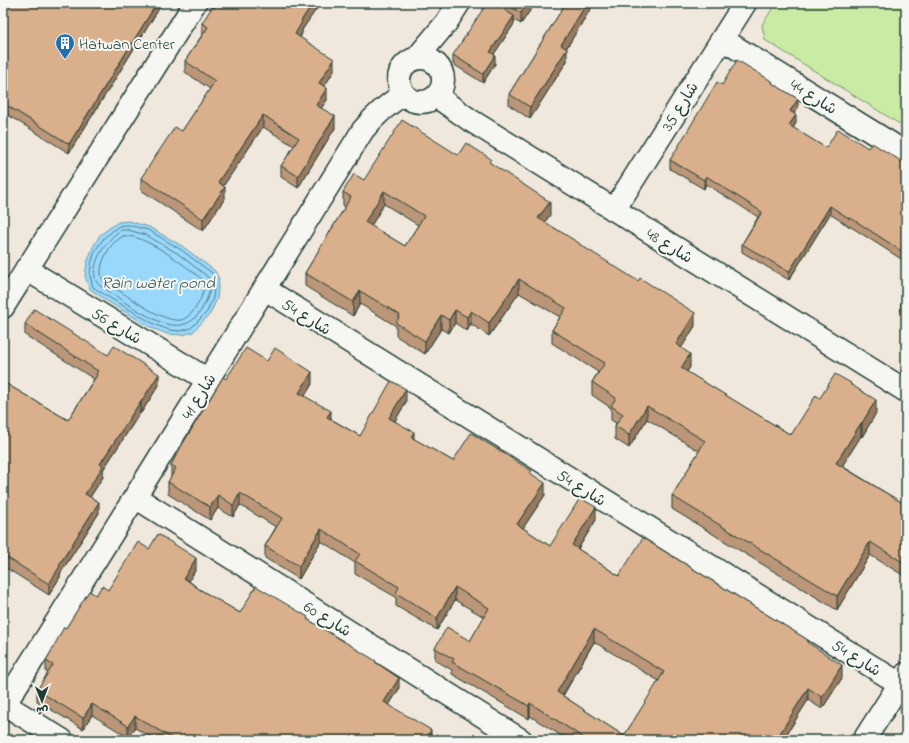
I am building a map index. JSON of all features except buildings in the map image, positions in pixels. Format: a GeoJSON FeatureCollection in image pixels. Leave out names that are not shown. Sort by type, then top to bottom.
{"type":"FeatureCollection","features":[{"type":"Feature","properties":{"kind":"street"},"geometry":{"type":"LineString","coordinates":[[3,307],[195,3]]}},
{"type":"Feature","properties":{"kind":"street"},"geometry":{"type":"LineString","coordinates":[[416,60],[446,23],[459,3]]}},
{"type":"Feature","properties":{"kind":"street","name":"شارع 35"},"geometry":{"type":"LineString","coordinates":[[614,210],[745,3]]}},
{"type":"Feature","properties":{"kind":"street"},"geometry":{"type":"LineString","coordinates":[[439,68],[442,38],[446,23]]}},
{"type":"Feature","properties":{"kind":"street","name":"شارع 44"},"geometry":{"type":"LineString","coordinates":[[722,39],[906,153]]}},
{"type":"Feature","properties":{"kind":"street"},"geometry":{"type":"LineString","coordinates":[[422,59],[429,60],[439,68],[443,83],[436,96],[431,100],[425,102],[414,101],[404,94],[399,83],[399,76],[405,66],[410,62],[422,59]]}},
{"type":"Feature","properties":{"kind":"street","name":"شارع 41"},"geometry":{"type":"LineString","coordinates":[[4,706],[363,130],[382,110],[404,94]]}},
{"type":"Feature","properties":{"kind":"street","name":"شارع 48"},"geometry":{"type":"LineString","coordinates":[[436,96],[470,120],[906,391]]}},
{"type":"Feature","properties":{"kind":"street","name":"شارع 56"},"geometry":{"type":"LineString","coordinates":[[26,269],[208,380]]}},
{"type":"Feature","properties":{"kind":"street","name":"شارع 54"},"geometry":{"type":"LineString","coordinates":[[265,289],[903,679]]}},
{"type":"Feature","properties":{"kind":"street","name":"شارع 60"},"geometry":{"type":"LineString","coordinates":[[135,497],[516,739]]}},
{"type":"Feature","properties":{"kind":"street"},"geometry":{"type":"LineString","coordinates":[[864,740],[903,679]]}},
{"type":"Feature","properties":{"kind":"street"},"geometry":{"type":"LineString","coordinates":[[4,706],[62,740]]}},
{"type":"Feature","properties":{"kind":"green space"},"geometry":{"type":"Polygon","coordinates":[[[776,3],[906,3],[906,128],[765,40],[762,25],[776,3]]]}},
{"type":"Feature","properties":{"kind":"water","name":"Rain water pond"},"geometry":{"type":"Polygon","coordinates":[[[129,221],[149,227],[182,246],[215,271],[219,279],[217,299],[210,314],[193,332],[182,335],[167,334],[152,328],[90,289],[85,276],[87,263],[92,249],[100,235],[118,222],[129,221]]]}},
{"type":"Feature","properties":{"kind":"place","name":"Hatwan Center"},"geometry":{"type":"Point","coordinates":[65,60]}}]}
